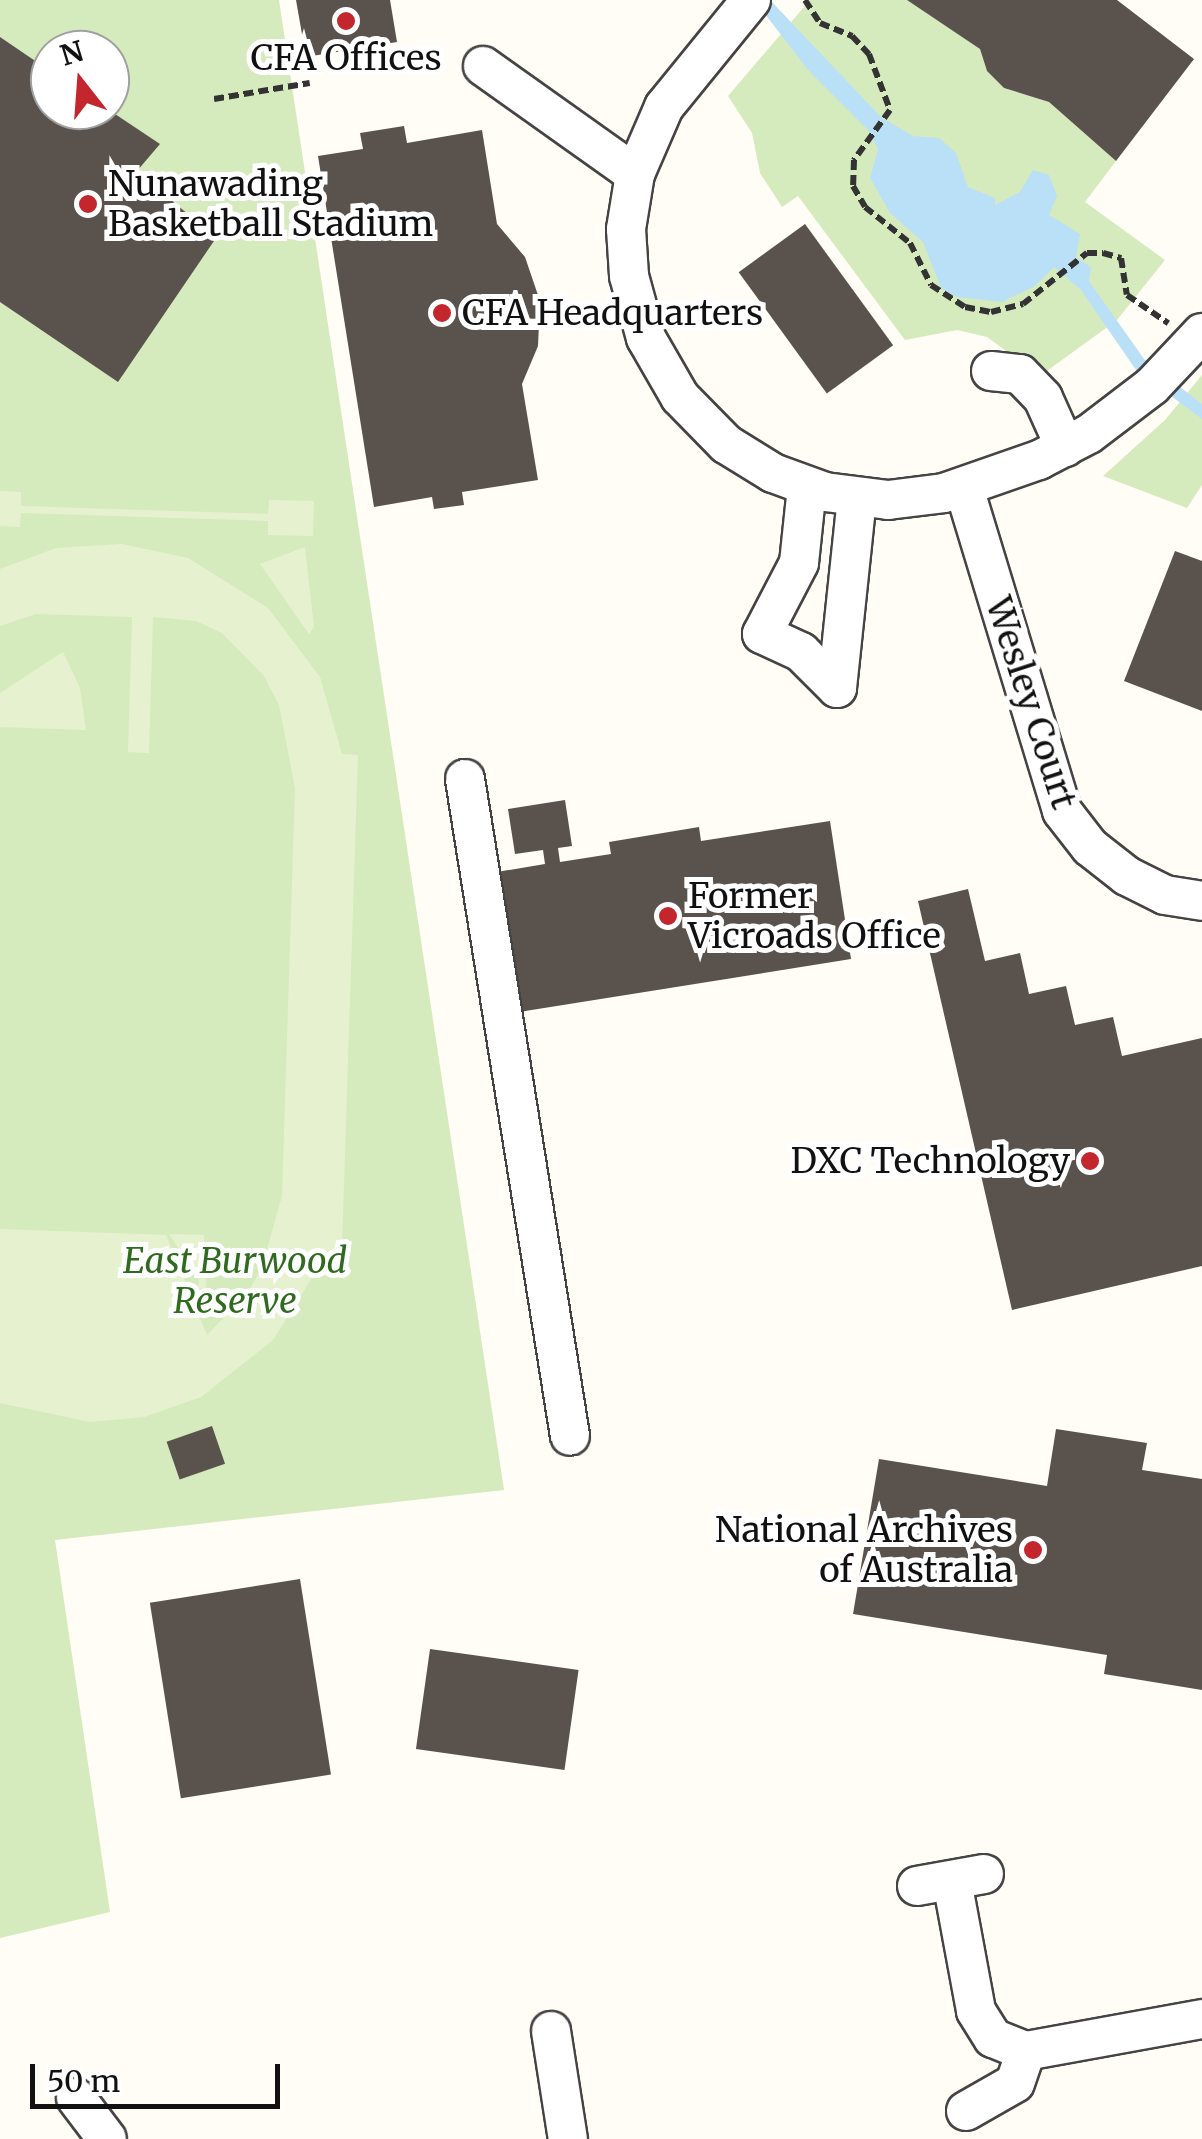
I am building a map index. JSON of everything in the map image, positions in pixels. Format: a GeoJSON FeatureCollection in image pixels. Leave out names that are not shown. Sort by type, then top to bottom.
{"type":"FeatureCollection","features":[{"type":"Feature","properties":{"kind":"street"},"geometry":{"type":"LineString","coordinates":[[751,0],[696,62],[664,107],[635,174],[626,228],[629,276],[659,364],[726,444],[807,486],[857,498],[917,498],[964,488],[1065,447],[1109,420],[1199,336]]}},
{"type":"Feature","properties":{"kind":"street"},"geometry":{"type":"LineString","coordinates":[[482,66],[635,174]]}},
{"type":"Feature","properties":{"kind":"street"},"geometry":{"type":"LineString","coordinates":[[991,371],[1020,374],[1043,398],[1065,447]]}},
{"type":"Feature","properties":{"kind":"street"},"geometry":{"type":"LineString","coordinates":[[807,486],[799,563],[762,634],[801,652],[837,688],[857,498]]}},
{"type":"Feature","properties":{"kind":"street","name":"Wesley Court"},"geometry":{"type":"LineString","coordinates":[[964,488],[1062,811],[1090,847],[1126,876],[1165,895],[1202,901]]}},
{"type":"Feature","properties":{"kind":"street"},"geometry":{"type":"LineString","coordinates":[[465,779],[570,1436]]}},
{"type":"Feature","properties":{"kind":"street"},"geometry":{"type":"LineString","coordinates":[[951,1880],[976,2011],[1009,2044],[1014,2083],[966,2110]]}},
{"type":"Feature","properties":{"kind":"street"},"geometry":{"type":"LineString","coordinates":[[1009,2044],[1202,2019]]}},
{"type":"Feature","properties":{"kind":"street"},"geometry":{"type":"LineString","coordinates":[[551,2031],[568,2139]]}},
{"type":"Feature","properties":{"kind":"street"},"geometry":{"type":"LineString","coordinates":[[76,2098],[106,2139]]}},
{"type":"Feature","properties":{"kind":"path"},"geometry":{"type":"LineString","coordinates":[[805,0],[820,23],[852,36],[869,54],[890,110],[854,160],[853,186],[865,207],[910,244],[918,268],[948,299],[991,312],[1023,304],[1087,253],[1122,258],[1127,295],[1199,336]]}},
{"type":"Feature","properties":{"kind":"path"},"geometry":{"type":"LineString","coordinates":[[214,100],[310,84]]}},
{"type":"Feature","properties":{"kind":"green space","name":"East Burwood Reserve"},"geometry":{"type":"Polygon","coordinates":[[[0,0],[279,0],[504,1490],[55,1540],[110,1912],[0,1938],[0,0]]]}},
{"type":"Feature","properties":{"kind":"green space"},"geometry":{"type":"Polygon","coordinates":[[[810,0],[911,0],[980,49],[987,71],[1004,88],[1049,102],[1116,161],[1085,202],[1165,260],[1117,320],[1040,376],[987,337],[957,330],[905,340],[798,196],[782,207],[760,173],[752,133],[728,96],[810,0]]]}},
{"type":"Feature","properties":{"kind":"green space"},"geometry":{"type":"Polygon","coordinates":[[[1202,375],[1202,485],[1187,508],[1103,476],[1165,420],[1202,375]]]}},
{"type":"Feature","properties":{"kind":"green space"},"geometry":{"type":"Polygon","coordinates":[[[0,491],[21,492],[21,506],[268,514],[269,500],[314,501],[313,536],[268,535],[268,521],[21,513],[20,527],[0,526],[0,491]]]}},
{"type":"Feature","properties":{"kind":"green space"},"geometry":{"type":"Polygon","coordinates":[[[122,544],[188,558],[268,608],[320,677],[342,754],[358,755],[341,1276],[313,1276],[273,1340],[201,1397],[144,1417],[90,1422],[0,1403],[0,1229],[166,1235],[207,1335],[247,1294],[262,1267],[282,1196],[295,788],[279,705],[264,676],[222,633],[196,621],[153,617],[149,753],[128,752],[132,617],[36,614],[0,626],[0,569],[56,548],[122,544]]]}},
{"type":"Feature","properties":{"kind":"green space"},"geometry":{"type":"Polygon","coordinates":[[[305,547],[314,627],[309,634],[260,564],[305,547]]]}},
{"type":"Feature","properties":{"kind":"green space"},"geometry":{"type":"Polygon","coordinates":[[[63,652],[80,688],[86,730],[0,727],[0,693],[63,652]]]}},
{"type":"Feature","properties":{"kind":"green space"},"geometry":{"type":"Polygon","coordinates":[[[169,1234],[204,1235],[206,1289],[198,1288],[199,1279],[169,1234]]]}},
{"type":"Feature","properties":{"kind":"water"},"geometry":{"type":"Polygon","coordinates":[[[754,0],[770,0],[881,117],[913,136],[939,138],[956,153],[968,187],[995,198],[995,205],[1020,192],[1033,170],[1049,175],[1057,196],[1049,215],[1080,234],[1076,257],[1091,267],[1089,281],[1144,359],[1202,404],[1202,419],[1136,370],[1081,290],[1054,267],[1035,286],[1002,302],[957,297],[941,288],[923,242],[890,213],[870,178],[878,149],[868,130],[809,71],[754,0]]]}},
{"type":"Feature","properties":{"kind":"building","name":"CFA Offices"},"geometry":{"type":"Polygon","coordinates":[[[296,0],[390,0],[397,42],[306,57],[296,0]]]}},
{"type":"Feature","properties":{"kind":"building"},"geometry":{"type":"Polygon","coordinates":[[[907,0],[1117,0],[1194,59],[1116,161],[1049,102],[1004,88],[987,71],[980,49],[907,0]]]}},
{"type":"Feature","properties":{"kind":"building","name":"Nunawading Basketball Stadium"},"geometry":{"type":"Polygon","coordinates":[[[0,37],[30,57],[30,130],[130,130],[130,124],[160,144],[137,171],[216,238],[118,382],[0,302],[0,37]]]}},
{"type":"Feature","properties":{"kind":"building","name":"CFA Headquarters"},"geometry":{"type":"Polygon","coordinates":[[[404,126],[407,143],[482,130],[497,224],[525,257],[540,301],[538,346],[522,384],[538,480],[462,492],[464,505],[434,509],[432,497],[374,507],[318,156],[363,149],[360,133],[404,126]]]}},
{"type":"Feature","properties":{"kind":"building"},"geometry":{"type":"Polygon","coordinates":[[[805,224],[893,345],[827,394],[739,272],[805,224]]]}},
{"type":"Feature","properties":{"kind":"building"},"geometry":{"type":"Polygon","coordinates":[[[1175,551],[1202,561],[1202,711],[1124,681],[1175,551]]]}},
{"type":"Feature","properties":{"kind":"building","name":"Former Vicroads Office"},"geometry":{"type":"Polygon","coordinates":[[[565,800],[572,846],[558,848],[560,862],[611,854],[609,842],[699,827],[701,841],[830,821],[851,959],[507,1014],[485,874],[545,864],[543,850],[515,854],[508,809],[565,800]]]}},
{"type":"Feature","properties":{"kind":"building","name":"DXC Technology"},"geometry":{"type":"Polygon","coordinates":[[[968,889],[985,961],[1020,953],[1029,994],[1066,986],[1075,1025],[1113,1017],[1122,1056],[1202,1038],[1202,1266],[1012,1310],[918,901],[968,889]]]}},
{"type":"Feature","properties":{"kind":"building"},"geometry":{"type":"Polygon","coordinates":[[[212,1426],[225,1464],[180,1479],[167,1442],[212,1426]]]}},
{"type":"Feature","properties":{"kind":"building","name":"National Archives of Australia"},"geometry":{"type":"Polygon","coordinates":[[[1056,1429],[1147,1443],[1142,1470],[1202,1479],[1202,1690],[1104,1674],[1107,1655],[853,1614],[879,1459],[1047,1486],[1056,1429]]]}},
{"type":"Feature","properties":{"kind":"building"},"geometry":{"type":"Polygon","coordinates":[[[300,1579],[331,1775],[181,1798],[150,1603],[300,1579]]]}},
{"type":"Feature","properties":{"kind":"building"},"geometry":{"type":"Polygon","coordinates":[[[430,1649],[579,1670],[564,1770],[416,1749],[430,1649]]]}},
{"type":"Feature","properties":{"kind":"place","name":"CFA Offices"},"geometry":{"type":"Point","coordinates":[346,21]}},
{"type":"Feature","properties":{"kind":"place","name":"Nunawading Basketball Stadium"},"geometry":{"type":"Point","coordinates":[88,204]}},
{"type":"Feature","properties":{"kind":"place","name":"CFA Headquarters"},"geometry":{"type":"Point","coordinates":[442,313]}},
{"type":"Feature","properties":{"kind":"place","name":"Former Vicroads Office"},"geometry":{"type":"Point","coordinates":[668,916]}},
{"type":"Feature","properties":{"kind":"place","name":"DXC Technology"},"geometry":{"type":"Point","coordinates":[1090,1161]}},
{"type":"Feature","properties":{"kind":"place","name":"National Archives of Australia"},"geometry":{"type":"Point","coordinates":[1033,1550]}}]}
